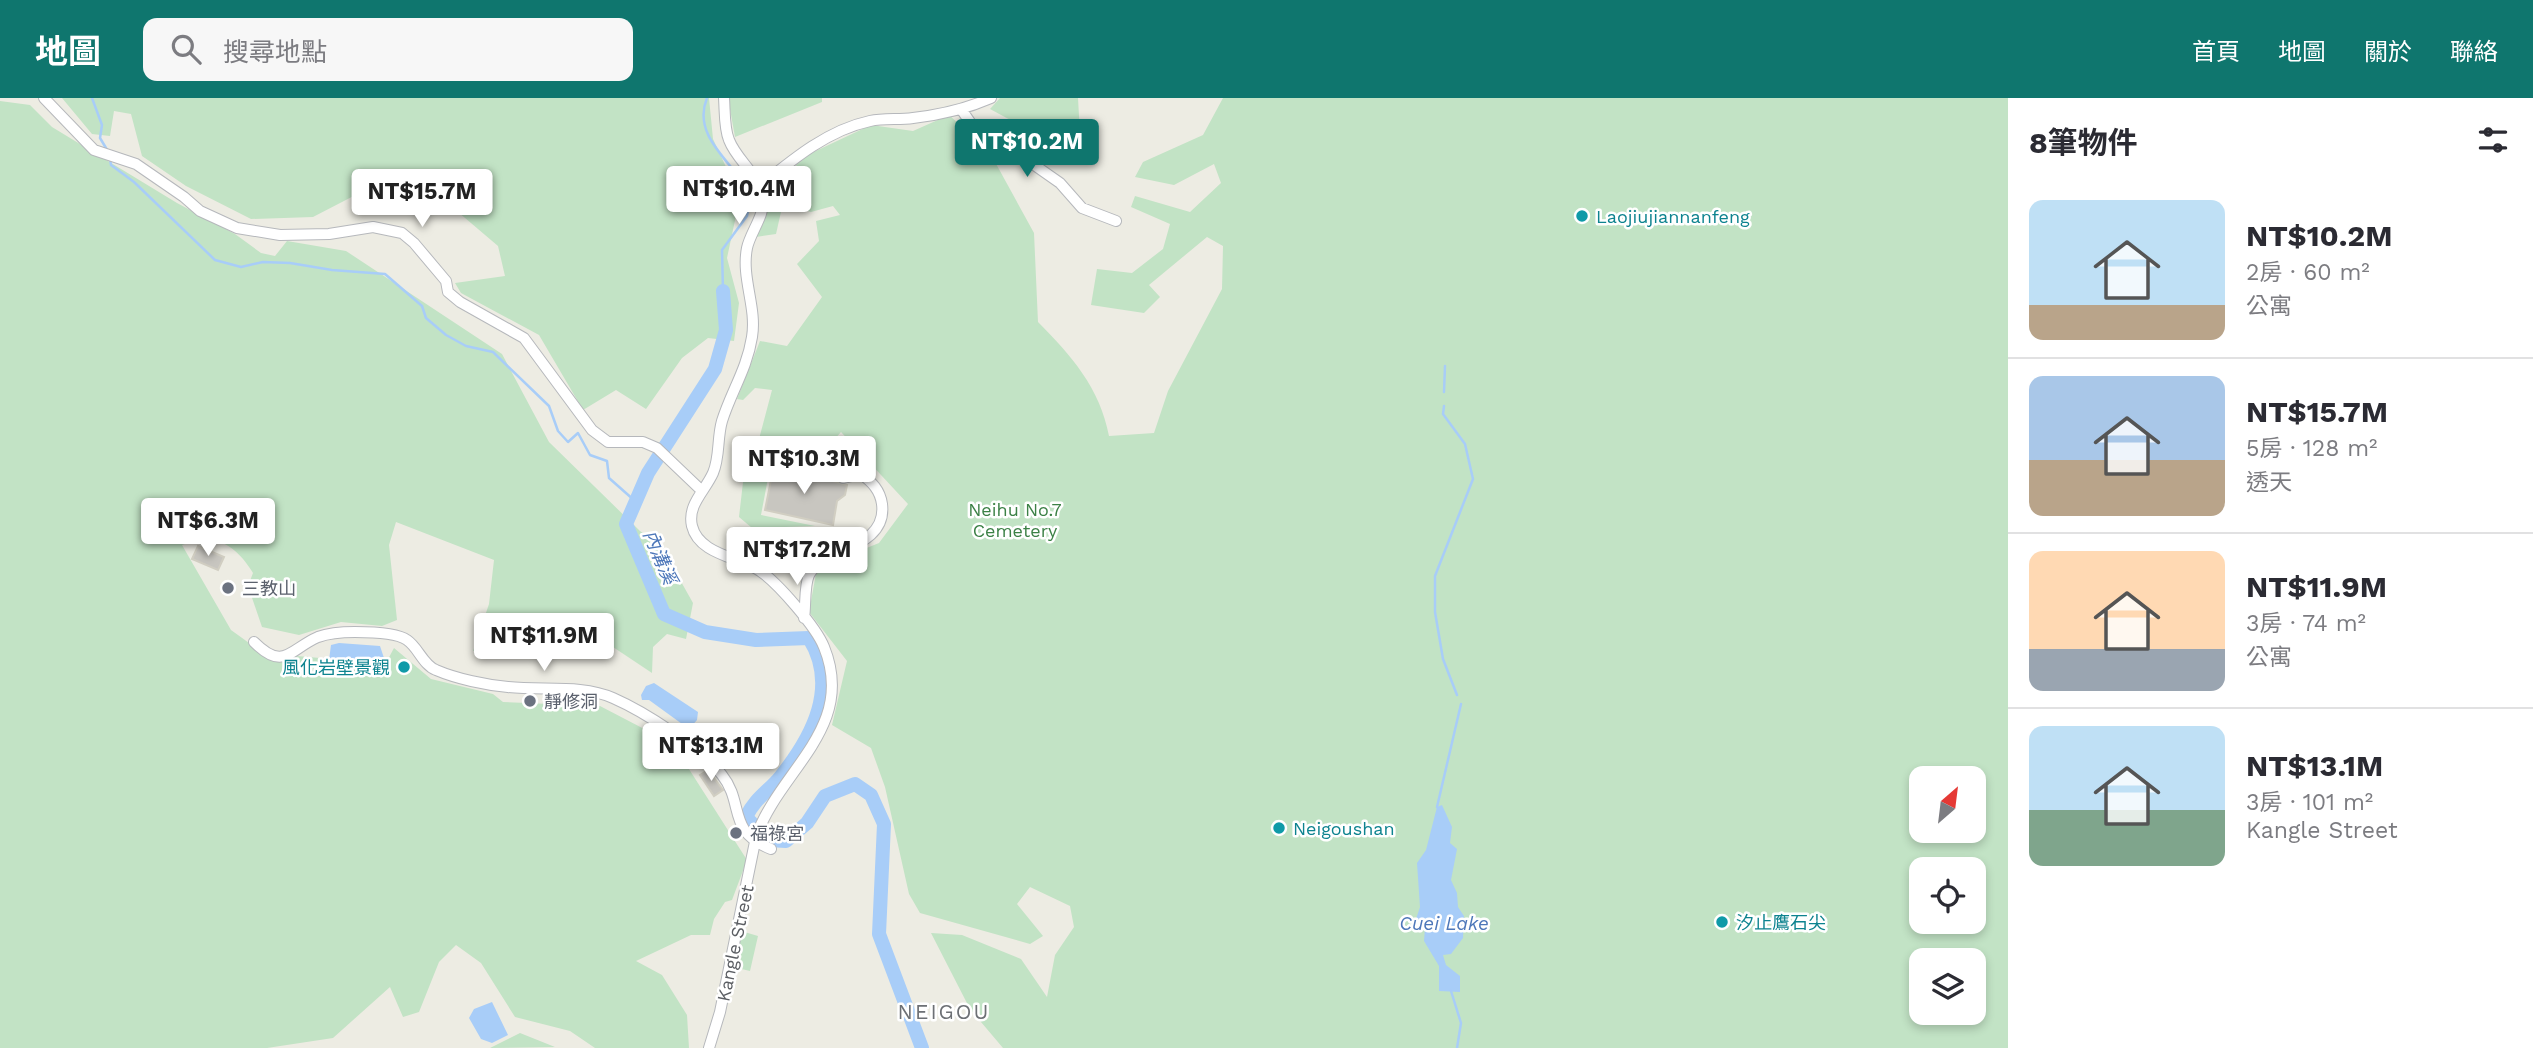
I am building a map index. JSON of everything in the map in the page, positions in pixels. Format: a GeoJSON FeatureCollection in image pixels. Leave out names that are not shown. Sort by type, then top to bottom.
{"type":"FeatureCollection","features":[{"type":"Feature","properties":{"kind":"street"},"geometry":{"type":"LineString","coordinates":[[44,98],[83,140],[108,157],[136,164],[200,211],[251,232],[329,234],[373,227],[402,233],[446,281],[448,292],[460,302],[524,338],[592,430],[608,442],[642,442],[657,448],[701,490]]}},
{"type":"Feature","properties":{"kind":"street"},"geometry":{"type":"LineString","coordinates":[[724,98],[729,140],[760,186],[764,202],[747,246],[745,267],[754,314],[746,364],[721,422],[712,475],[692,507],[691,524],[696,536],[708,546],[763,572],[804,618]]}},
{"type":"Feature","properties":{"kind":"street"},"geometry":{"type":"LineString","coordinates":[[760,186],[799,154],[849,128],[868,122],[912,118],[961,109],[990,98]]}},
{"type":"Feature","properties":{"kind":"street"},"geometry":{"type":"LineString","coordinates":[[961,109],[979,135],[1010,148],[1060,183],[1082,208],[1115,221]]}},
{"type":"Feature","properties":{"kind":"street"},"geometry":{"type":"LineString","coordinates":[[804,618],[809,575],[815,568],[863,540],[880,524],[883,514],[881,499],[873,482],[861,474],[843,478]]}},
{"type":"Feature","properties":{"kind":"street","name":"Kangle Street"},"geometry":{"type":"LineString","coordinates":[[709,1048],[720,1012],[760,825],[764,814],[819,737],[830,704],[833,680],[830,665],[823,644],[804,618]]}},
{"type":"Feature","properties":{"kind":"street"},"geometry":{"type":"LineString","coordinates":[[254,642],[271,656],[281,657],[293,654],[328,634],[355,632],[386,635],[406,639],[434,669],[493,685],[606,695],[624,703],[687,744],[720,772],[734,792],[738,824],[771,849]]}},
{"type":"Feature","properties":{"kind":"green space"},"geometry":{"type":"Polygon","coordinates":[[[62,98],[709,98],[713,139],[740,197],[727,258],[739,303],[734,341],[708,338],[682,358],[646,409],[616,390],[583,410],[539,335],[461,293],[455,283],[505,276],[498,246],[458,212],[478,178],[452,174],[436,192],[371,187],[313,217],[251,219],[186,186],[142,156],[131,114],[114,111],[110,136],[92,134],[62,98]]]}},
{"type":"Feature","properties":{"kind":"green space"},"geometry":{"type":"Polygon","coordinates":[[[728,98],[822,98],[822,102],[735,137],[728,98]]]}},
{"type":"Feature","properties":{"kind":"green space"},"geometry":{"type":"Polygon","coordinates":[[[1000,98],[1078,98],[1080,134],[1032,158],[1015,145],[1016,123],[990,109],[1000,98]]]}},
{"type":"Feature","properties":{"kind":"green space","name":"Neihu No.7 Cemetery"},"geometry":{"type":"Polygon","coordinates":[[[1223,98],[2008,98],[2008,1048],[1003,1048],[970,1009],[931,933],[962,935],[1021,959],[1047,997],[1055,955],[1074,927],[1070,906],[1030,887],[1017,904],[1043,936],[1030,944],[920,913],[909,894],[885,787],[871,748],[832,725],[847,661],[809,612],[817,568],[879,543],[908,504],[841,432],[834,440],[844,438],[863,457],[863,470],[837,477],[802,469],[768,478],[761,515],[815,526],[752,528],[739,517],[745,465],[759,439],[772,390],[755,388],[743,400],[737,399],[760,341],[787,346],[822,297],[797,264],[819,241],[816,221],[840,215],[833,206],[811,212],[783,203],[776,234],[756,237],[768,201],[803,157],[871,125],[913,131],[949,115],[989,151],[1034,233],[1038,322],[1082,373],[1099,403],[1109,436],[1154,433],[1168,391],[1222,289],[1223,246],[1207,237],[1149,285],[1160,297],[1144,313],[1091,305],[1097,269],[1132,273],[1163,249],[1170,224],[1131,207],[1135,196],[1190,212],[1221,183],[1214,164],[1174,185],[1135,177],[1143,162],[1203,135],[1223,98]]]}},
{"type":"Feature","properties":{"kind":"green space"},"geometry":{"type":"Polygon","coordinates":[[[0,101],[30,105],[52,127],[177,203],[235,234],[261,253],[275,256],[287,241],[346,251],[502,354],[549,442],[640,531],[661,546],[693,603],[686,639],[667,634],[653,647],[652,673],[586,629],[473,651],[489,604],[494,560],[396,522],[389,545],[397,620],[382,626],[341,622],[299,635],[262,627],[248,586],[253,573],[231,548],[214,540],[182,545],[231,630],[263,653],[320,658],[380,674],[394,648],[431,679],[493,694],[503,702],[600,706],[673,744],[747,860],[732,900],[725,902],[714,919],[710,935],[691,935],[636,961],[662,975],[687,1015],[689,1048],[595,1048],[570,1031],[515,1017],[481,963],[456,945],[439,962],[419,1012],[403,1017],[390,987],[333,1038],[267,1048],[0,1048],[0,101]]]}},
{"type":"Feature","properties":{"kind":"green space"},"geometry":{"type":"Polygon","coordinates":[[[741,931],[758,936],[750,971],[733,967],[741,931]]]}},
{"type":"Feature","properties":{"kind":"green space"},"geometry":{"type":"Polygon","coordinates":[[[520,1033],[555,1047],[490,1048],[520,1033]]]}},
{"type":"Feature","properties":{"kind":"water"},"geometry":{"type":"Polygon","coordinates":[[[339,643],[380,646],[386,664],[376,672],[329,660],[331,645],[339,643]]]}},
{"type":"Feature","properties":{"kind":"water"},"geometry":{"type":"Polygon","coordinates":[[[654,683],[698,712],[697,720],[689,729],[649,700],[642,700],[641,695],[646,686],[654,683]]]}},
{"type":"Feature","properties":{"kind":"water","name":"Cuei Lake"},"geometry":{"type":"Polygon","coordinates":[[[1442,805],[1452,827],[1450,843],[1457,849],[1451,880],[1457,893],[1458,907],[1464,916],[1463,938],[1451,954],[1443,955],[1446,965],[1460,976],[1460,992],[1439,991],[1439,966],[1424,941],[1425,928],[1416,919],[1420,907],[1417,863],[1426,850],[1437,807],[1442,805]]]}},
{"type":"Feature","properties":{"kind":"water"},"geometry":{"type":"Polygon","coordinates":[[[492,1002],[508,1035],[492,1043],[481,1039],[469,1018],[474,1009],[492,1002]]]}},
{"type":"Feature","properties":{"kind":"building"},"geometry":{"type":"Polygon","coordinates":[[[774,465],[847,485],[845,495],[837,501],[833,525],[765,510],[774,465]]]}},
{"type":"Feature","properties":{"kind":"building"},"geometry":{"type":"Polygon","coordinates":[[[198,546],[224,557],[218,570],[192,559],[198,546]]]}},
{"type":"Feature","properties":{"kind":"building"},"geometry":{"type":"Polygon","coordinates":[[[708,770],[723,790],[714,796],[700,775],[708,770]]]}},
{"type":"Feature","properties":{"kind":"waterway"},"geometry":{"type":"LineString","coordinates":[[92,98],[102,125],[100,138],[109,153]]}},
{"type":"Feature","properties":{"kind":"waterway","name":"內溝溪"},"geometry":{"type":"LineString","coordinates":[[707,98],[704,112],[709,137],[751,194],[747,216],[722,250],[723,291]]}},
{"type":"Feature","properties":{"kind":"waterway"},"geometry":{"type":"LineString","coordinates":[[110,159],[111,165],[134,182],[215,260],[241,267],[263,262],[290,263],[332,270],[385,274],[422,306],[426,318],[446,335],[466,346],[493,352],[549,406],[558,431],[568,442],[578,433],[590,455],[607,461],[609,478],[635,501]]}},
{"type":"Feature","properties":{"kind":"waterway","name":"內溝溪"},"geometry":{"type":"LineString","coordinates":[[723,291],[726,330],[715,369],[648,473],[626,524],[664,614],[705,632],[756,640],[809,638],[818,656],[822,692],[812,727],[793,761],[746,817],[764,836]]}},
{"type":"Feature","properties":{"kind":"waterway"},"geometry":{"type":"LineString","coordinates":[[1444,392],[1445,366]]}},
{"type":"Feature","properties":{"kind":"waterway"},"geometry":{"type":"LineString","coordinates":[[1444,406],[1443,414],[1465,444],[1473,479],[1435,576],[1435,612],[1443,659],[1457,695]]}},
{"type":"Feature","properties":{"kind":"waterway"},"geometry":{"type":"LineString","coordinates":[[1437,807],[1461,704]]}},
{"type":"Feature","properties":{"kind":"waterway","name":"內溝溪"},"geometry":{"type":"LineString","coordinates":[[768,840],[786,841],[807,823],[825,796],[855,784],[871,795],[884,824],[879,934],[922,1048]]}},
{"type":"Feature","properties":{"kind":"waterway"},"geometry":{"type":"LineString","coordinates":[[1451,991],[1461,1023],[1457,1048]]}},
{"type":"Feature","properties":{"kind":"place","name":"Laojiujiannanfeng"},"geometry":{"type":"Point","coordinates":[1582,216]}},
{"type":"Feature","properties":{"kind":"place","name":"三教山"},"geometry":{"type":"Point","coordinates":[228,588]}},
{"type":"Feature","properties":{"kind":"place","name":"風化岩壁景觀"},"geometry":{"type":"Point","coordinates":[404,667]}},
{"type":"Feature","properties":{"kind":"place","name":"靜修洞"},"geometry":{"type":"Point","coordinates":[530,701]}},
{"type":"Feature","properties":{"kind":"place","name":"Neigoushan"},"geometry":{"type":"Point","coordinates":[1279,828]}},
{"type":"Feature","properties":{"kind":"place","name":"福祿宮"},"geometry":{"type":"Point","coordinates":[736,833]}},
{"type":"Feature","properties":{"kind":"place","name":"汐止鷹石尖"},"geometry":{"type":"Point","coordinates":[1722,922]}},
{"type":"Feature","properties":{"kind":"district","name":"NEIGOU"},"geometry":{"type":"Point","coordinates":[944,1011]}}]}
